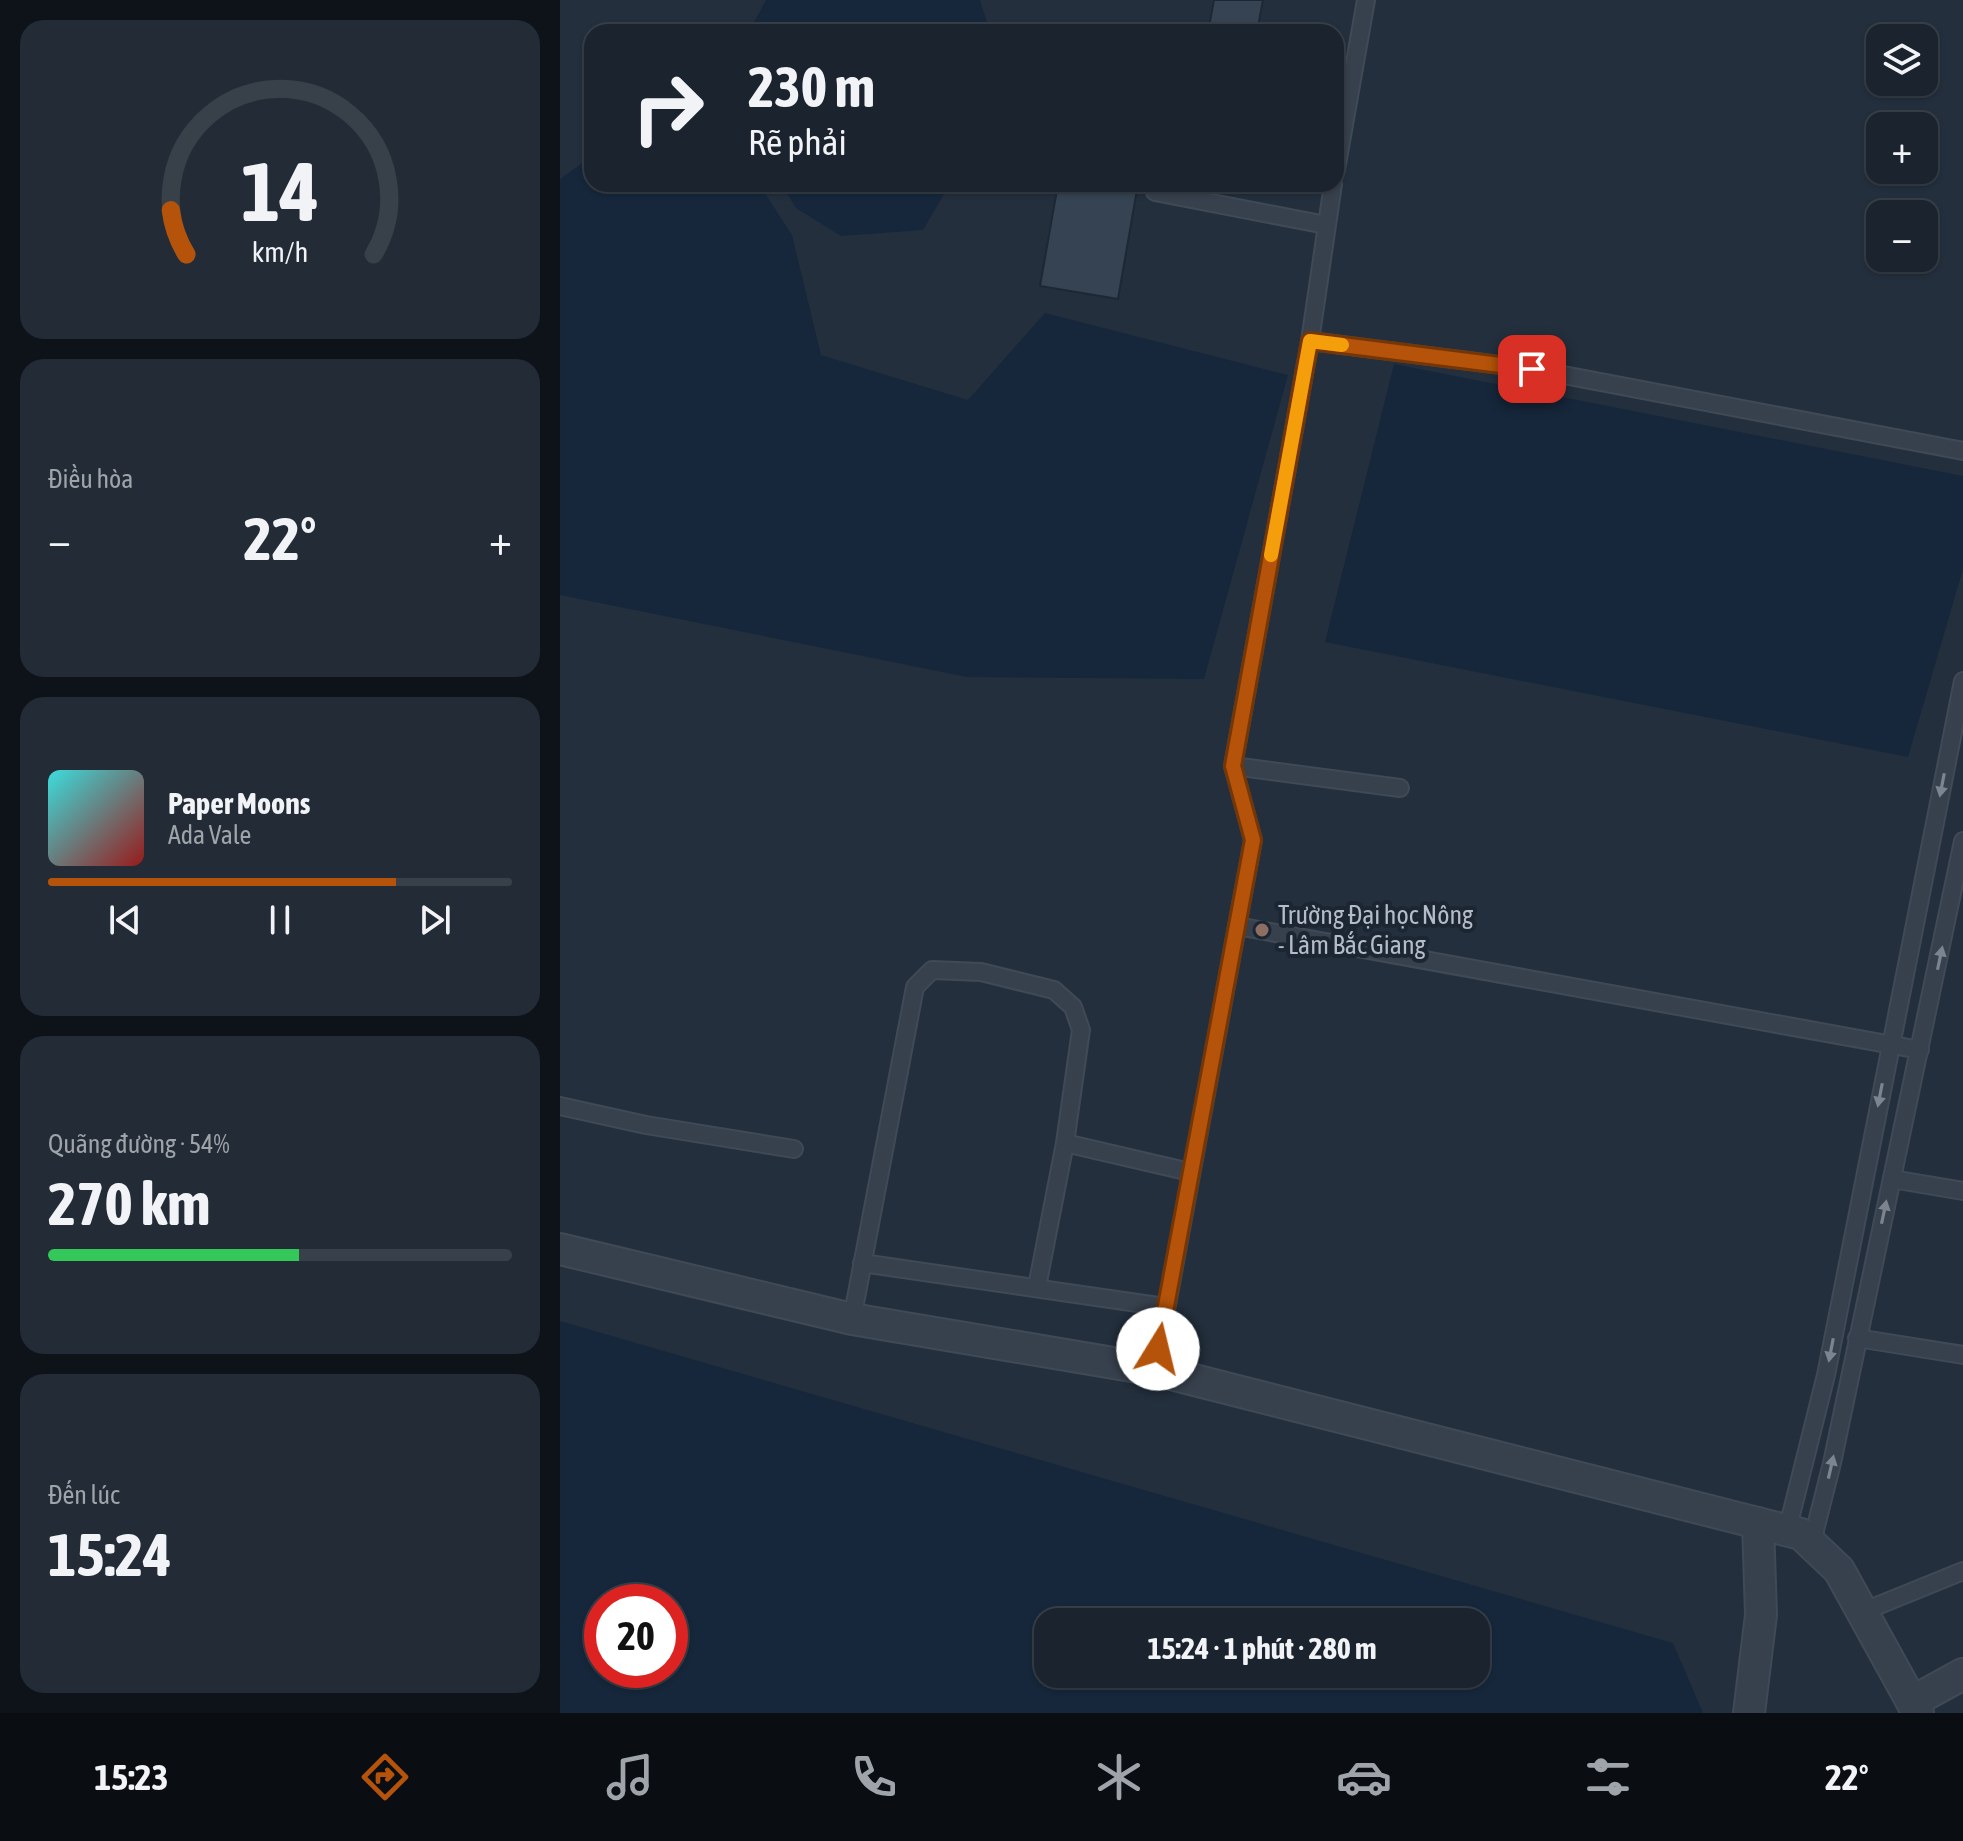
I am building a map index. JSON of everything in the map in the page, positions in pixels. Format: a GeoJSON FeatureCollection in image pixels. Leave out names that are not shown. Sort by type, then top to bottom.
{"type":"FeatureCollection","features":[{"type":"Feature","properties":{"kind":"street"},"geometry":{"type":"LineString","coordinates":[[560,1249],[852,1319],[1155,1370],[1786,1532],[1839,1570],[1915,1707],[1963,1674]]}},
{"type":"Feature","properties":{"kind":"street"},"geometry":{"type":"LineString","coordinates":[[1749,1713],[1761,1615],[1786,1532]]}},
{"type":"Feature","properties":{"kind":"lane"},"geometry":{"type":"LineString","coordinates":[[1344,125],[1366,0]]}},
{"type":"Feature","properties":{"kind":"lane"},"geometry":{"type":"LineString","coordinates":[[1155,192],[1326,225]]}},
{"type":"Feature","properties":{"kind":"lane"},"geometry":{"type":"LineString","coordinates":[[1155,1370],[1253,840],[1233,766],[1310,341],[1332,192]]}},
{"type":"Feature","properties":{"kind":"lane"},"geometry":{"type":"LineString","coordinates":[[1310,341],[1532,369],[1963,451]]}},
{"type":"Feature","properties":{"kind":"lane"},"geometry":{"type":"LineString","coordinates":[[1786,1532],[1826,1375],[1963,681]]}},
{"type":"Feature","properties":{"kind":"lane"},"geometry":{"type":"LineString","coordinates":[[1233,766],[1400,788]]}},
{"type":"Feature","properties":{"kind":"lane"},"geometry":{"type":"LineString","coordinates":[[1786,1532],[1857,1338],[1963,841]]}},
{"type":"Feature","properties":{"kind":"lane"},"geometry":{"type":"LineString","coordinates":[[1237,926],[1920,1050]]}},
{"type":"Feature","properties":{"kind":"lane"},"geometry":{"type":"LineString","coordinates":[[852,1319],[915,987],[932,970],[981,972],[1054,990],[1073,1007],[1081,1030],[1065,1143],[1037,1287]]}},
{"type":"Feature","properties":{"kind":"lane"},"geometry":{"type":"LineString","coordinates":[[560,1106],[646,1125],[794,1149]]}},
{"type":"Feature","properties":{"kind":"lane"},"geometry":{"type":"LineString","coordinates":[[1065,1143],[1190,1172]]}},
{"type":"Feature","properties":{"kind":"lane"},"geometry":{"type":"LineString","coordinates":[[1892,1179],[1963,1191]]}},
{"type":"Feature","properties":{"kind":"lane"},"geometry":{"type":"LineString","coordinates":[[862,1263],[1165,1307]]}},
{"type":"Feature","properties":{"kind":"lane"},"geometry":{"type":"LineString","coordinates":[[1857,1338],[1963,1355]]}},
{"type":"Feature","properties":{"kind":"lane"},"geometry":{"type":"LineString","coordinates":[[1862,1612],[1963,1571]]}},
{"type":"Feature","properties":{"kind":"water"},"geometry":{"type":"Polygon","coordinates":[[[766,0],[980,0],[988,24],[753,24],[766,0]]]}},
{"type":"Feature","properties":{"kind":"water"},"geometry":{"type":"Polygon","coordinates":[[[584,162],[584,192],[764,192],[792,235],[821,355],[968,400],[1045,313],[1288,375],[1204,679],[967,677],[560,595],[560,179],[584,162]]]}},
{"type":"Feature","properties":{"kind":"water"},"geometry":{"type":"Polygon","coordinates":[[[786,192],[945,192],[923,230],[841,236],[796,208],[786,192]]]}},
{"type":"Feature","properties":{"kind":"water"},"geometry":{"type":"Polygon","coordinates":[[[1394,364],[1963,476],[1963,569],[1908,757],[1325,642],[1394,364]]]}},
{"type":"Feature","properties":{"kind":"water"},"geometry":{"type":"Polygon","coordinates":[[[560,1321],[1673,1643],[1703,1713],[560,1713],[560,1321]]]}},
{"type":"Feature","properties":{"kind":"building"},"geometry":{"type":"Polygon","coordinates":[[[1214,0],[1263,0],[1258,24],[1210,24],[1214,0]]]}},
{"type":"Feature","properties":{"kind":"building"},"geometry":{"type":"Polygon","coordinates":[[[1057,192],[1137,192],[1118,299],[1040,286],[1057,192]]]}},
{"type":"Feature","properties":{"kind":"slow traffic"},"geometry":{"type":"LineString","coordinates":[[1271,555],[1310,341],[1342,345]]}},
{"type":"Feature","properties":{"kind":"place","name":"Trường Đại học Nông - Lâm Bắc Giang"},"geometry":{"type":"Point","coordinates":[1262,930]}},
{"type":"Feature","properties":{"kind":"route"},"geometry":{"type":"LineString","coordinates":[[1158,1349],[1253,840],[1233,766],[1310,341],[1532,369]]}}]}
